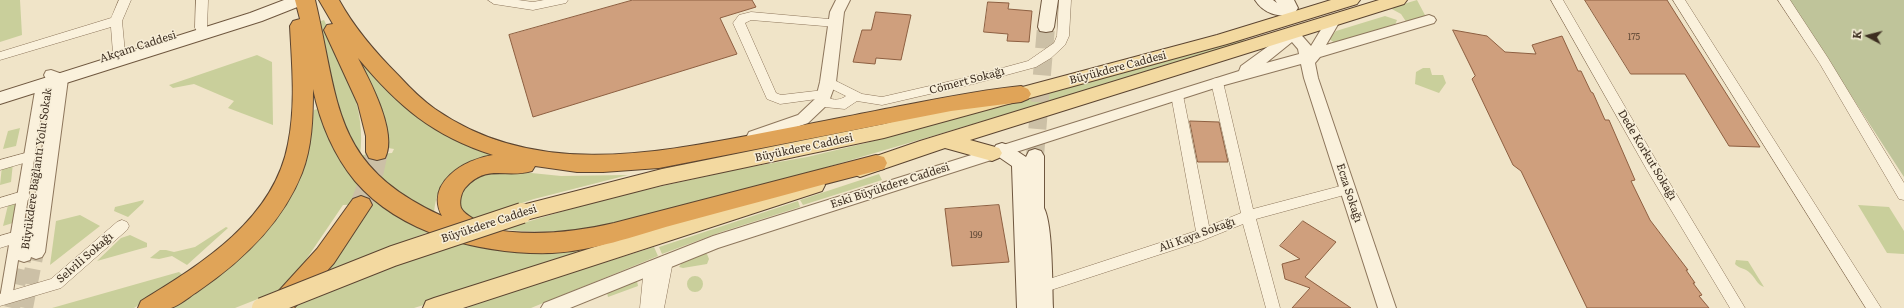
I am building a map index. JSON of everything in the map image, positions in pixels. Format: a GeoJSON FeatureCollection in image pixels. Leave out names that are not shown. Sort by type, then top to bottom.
{"type":"FeatureCollection","features":[{"type":"Feature","properties":{"kind":"highway"},"geometry":{"type":"LineString","coordinates":[[329,0],[352,39],[369,58],[408,99],[448,127],[471,138],[509,152],[578,163],[628,163]]}},
{"type":"Feature","properties":{"kind":"highway"},"geometry":{"type":"LineString","coordinates":[[297,3],[371,110],[377,135],[377,152]]}},
{"type":"Feature","properties":{"kind":"highway"},"geometry":{"type":"LineString","coordinates":[[297,3],[332,117],[345,149],[361,173],[375,187],[406,210],[463,234],[520,242],[553,243],[595,238],[805,180],[876,163]]}},
{"type":"Feature","properties":{"kind":"highway"},"geometry":{"type":"LineString","coordinates":[[150,308],[213,267],[231,253],[262,222],[280,195],[294,162],[301,131],[297,3]]}},
{"type":"Feature","properties":{"kind":"highway"},"geometry":{"type":"LineString","coordinates":[[492,239],[459,222],[452,216],[448,205],[448,196],[453,186],[460,178],[480,166],[503,163],[567,168],[609,167],[817,131],[974,99],[1021,94]]}},
{"type":"Feature","properties":{"kind":"highway"},"geometry":{"type":"LineString","coordinates":[[278,308],[323,259],[338,240],[361,205]]}},
{"type":"Feature","properties":{"kind":"main road"},"geometry":{"type":"LineString","coordinates":[[1046,27],[1050,0]]}},
{"type":"Feature","properties":{"kind":"main road","name":"Büyükdere Caddesi"},"geometry":{"type":"LineString","coordinates":[[262,308],[393,256],[522,213],[662,178],[877,132],[1268,26],[1351,0]]}},
{"type":"Feature","properties":{"kind":"main road","name":"Büyükdere Caddesi"},"geometry":{"type":"LineString","coordinates":[[434,308],[750,207],[876,163],[1398,0]]}},
{"type":"Feature","properties":{"kind":"main road"},"geometry":{"type":"LineString","coordinates":[[1272,2],[1272,18],[1268,26],[1292,34]]}},
{"type":"Feature","properties":{"kind":"main road","name":"Akçam Caddesi"},"geometry":{"type":"LineString","coordinates":[[0,98],[119,54],[201,28],[297,3]]}},
{"type":"Feature","properties":{"kind":"main road","name":"Akçam Caddesi"},"geometry":{"type":"LineString","coordinates":[[0,92],[50,80],[297,3]]}},
{"type":"Feature","properties":{"kind":"main road"},"geometry":{"type":"LineString","coordinates":[[946,141],[997,152],[1022,163],[1027,308]]}},
{"type":"Feature","properties":{"kind":"main road"},"geometry":{"type":"LineString","coordinates":[[1035,156],[1035,204],[1032,230],[1036,308]]}},
{"type":"Feature","properties":{"kind":"main road"},"geometry":{"type":"LineString","coordinates":[[1035,204],[1039,228],[1043,308]]}},
{"type":"Feature","properties":{"kind":"street"},"geometry":{"type":"LineString","coordinates":[[119,54],[116,21],[126,0]]}},
{"type":"Feature","properties":{"kind":"street"},"geometry":{"type":"LineString","coordinates":[[201,28],[202,0]]}},
{"type":"Feature","properties":{"kind":"street"},"geometry":{"type":"LineString","coordinates":[[494,0],[533,6],[562,0]]}},
{"type":"Feature","properties":{"kind":"street"},"geometry":{"type":"LineString","coordinates":[[843,0],[837,12],[825,92],[828,104],[845,104],[855,96]]}},
{"type":"Feature","properties":{"kind":"street"},"geometry":{"type":"LineString","coordinates":[[825,92],[780,100],[771,96],[739,23],[743,18],[752,16],[836,23],[845,18],[856,0]]}},
{"type":"Feature","properties":{"kind":"street","name":"Cömert Sokağı"},"geometry":{"type":"LineString","coordinates":[[825,92],[855,96],[871,101],[894,100],[1032,64],[1047,55],[1059,45],[1063,36],[1065,0]]}},
{"type":"Feature","properties":{"kind":"street","name":"Dede Korkut Sokağı"},"geometry":{"type":"LineString","coordinates":[[1557,0],[1652,166],[1738,308]]}},
{"type":"Feature","properties":{"kind":"street"},"geometry":{"type":"LineString","coordinates":[[1679,0],[1874,308]]}},
{"type":"Feature","properties":{"kind":"street"},"geometry":{"type":"LineString","coordinates":[[1784,0],[1824,61],[1904,195]]}},
{"type":"Feature","properties":{"kind":"street","name":"Eski Büyükdere Caddesi"},"geometry":{"type":"LineString","coordinates":[[550,308],[658,264],[720,241],[1217,82],[1429,20]]}},
{"type":"Feature","properties":{"kind":"street"},"geometry":{"type":"LineString","coordinates":[[0,56],[116,21]]}},
{"type":"Feature","properties":{"kind":"street"},"geometry":{"type":"LineString","coordinates":[[1310,56],[1324,37],[1333,21]]}},
{"type":"Feature","properties":{"kind":"street"},"geometry":{"type":"LineString","coordinates":[[1234,77],[1272,51],[1292,34]]}},
{"type":"Feature","properties":{"kind":"street","name":"Ecza Sokağı"},"geometry":{"type":"LineString","coordinates":[[1292,34],[1310,56],[1311,78],[1386,308]]}},
{"type":"Feature","properties":{"kind":"street"},"geometry":{"type":"LineString","coordinates":[[3,299],[17,237],[29,157],[50,80]]}},
{"type":"Feature","properties":{"kind":"street","name":"Büyükdere Bağlantı Yolu Sokak"},"geometry":{"type":"LineString","coordinates":[[30,254],[50,80]]}},
{"type":"Feature","properties":{"kind":"street"},"geometry":{"type":"LineString","coordinates":[[1217,82],[1248,216],[1272,308]]}},
{"type":"Feature","properties":{"kind":"street"},"geometry":{"type":"LineString","coordinates":[[655,160],[777,130],[804,119],[825,92]]}},
{"type":"Feature","properties":{"kind":"street"},"geometry":{"type":"LineString","coordinates":[[1177,95],[1204,234]]}},
{"type":"Feature","properties":{"kind":"street"},"geometry":{"type":"LineString","coordinates":[[0,165],[29,157]]}},
{"type":"Feature","properties":{"kind":"street","name":"Ali Kaya Sokağı"},"geometry":{"type":"LineString","coordinates":[[1048,285],[1204,234],[1248,216],[1332,192],[1348,189]]}},
{"type":"Feature","properties":{"kind":"street"},"geometry":{"type":"LineString","coordinates":[[0,203],[23,196]]}},
{"type":"Feature","properties":{"kind":"street","name":"Selvili Sokağı"},"geometry":{"type":"LineString","coordinates":[[3,299],[56,284],[122,226]]}},
{"type":"Feature","properties":{"kind":"street"},"geometry":{"type":"LineString","coordinates":[[0,242],[17,237]]}},
{"type":"Feature","properties":{"kind":"street"},"geometry":{"type":"LineString","coordinates":[[647,308],[658,264]]}},
{"type":"Feature","properties":{"kind":"street"},"geometry":{"type":"LineString","coordinates":[[657,308],[658,264]]}},
{"type":"Feature","properties":{"kind":"street"},"geometry":{"type":"LineString","coordinates":[[460,308],[480,293]]}},
{"type":"Feature","properties":{"kind":"green space"},"geometry":{"type":"Polygon","coordinates":[[[0,0],[20,0],[22,35],[0,42],[0,0]]]}},
{"type":"Feature","properties":{"kind":"green space"},"geometry":{"type":"Polygon","coordinates":[[[1417,0],[1426,17],[1407,23],[1401,14],[1390,8],[1417,0]]]}},
{"type":"Feature","properties":{"kind":"green space"},"geometry":{"type":"Polygon","coordinates":[[[1789,0],[1904,0],[1904,177],[1789,0]]]}},
{"type":"Feature","properties":{"kind":"green space"},"geometry":{"type":"Polygon","coordinates":[[[1385,16],[1397,20],[1395,25],[1335,43],[1329,39],[1336,31],[1385,16]]]}},
{"type":"Feature","properties":{"kind":"green space"},"geometry":{"type":"Polygon","coordinates":[[[324,20],[346,68],[357,103],[361,138],[360,155],[392,153],[394,149],[388,148],[379,100],[361,63],[365,61],[493,153],[492,156],[469,163],[459,168],[444,181],[439,190],[434,214],[396,195],[358,156],[336,104],[318,22],[324,20]]]}},
{"type":"Feature","properties":{"kind":"green space"},"geometry":{"type":"Polygon","coordinates":[[[1243,39],[1245,42],[1091,89],[834,165],[685,207],[618,223],[572,230],[526,231],[503,229],[608,198],[739,169],[807,157],[866,143],[1243,39]]]}},
{"type":"Feature","properties":{"kind":"green space"},"geometry":{"type":"Polygon","coordinates":[[[257,55],[272,62],[273,125],[228,108],[234,101],[194,84],[173,88],[169,85],[257,55]]]}},
{"type":"Feature","properties":{"kind":"green space"},"geometry":{"type":"Polygon","coordinates":[[[1423,68],[1430,68],[1432,75],[1443,75],[1446,83],[1439,93],[1415,84],[1416,72],[1423,68]]]}},
{"type":"Feature","properties":{"kind":"green space"},"geometry":{"type":"Polygon","coordinates":[[[321,108],[333,142],[341,159],[350,175],[357,183],[377,198],[434,230],[319,274],[371,204],[343,205],[301,267],[278,291],[235,308],[165,308],[223,270],[311,133],[314,110],[321,108]]]}},
{"type":"Feature","properties":{"kind":"green space"},"geometry":{"type":"Polygon","coordinates":[[[20,128],[16,146],[3,149],[8,131],[20,128]]]}},
{"type":"Feature","properties":{"kind":"green space"},"geometry":{"type":"Polygon","coordinates":[[[13,163],[11,182],[0,185],[2,166],[13,163]]]}},
{"type":"Feature","properties":{"kind":"green space"},"geometry":{"type":"Polygon","coordinates":[[[492,169],[561,176],[628,175],[534,199],[465,222],[459,218],[461,185],[492,169]]]}},
{"type":"Feature","properties":{"kind":"green space"},"geometry":{"type":"Polygon","coordinates":[[[879,174],[882,180],[803,205],[800,200],[879,174]]]}},
{"type":"Feature","properties":{"kind":"green space"},"geometry":{"type":"Polygon","coordinates":[[[144,200],[143,203],[128,217],[114,211],[115,207],[144,200]]]}},
{"type":"Feature","properties":{"kind":"green space"},"geometry":{"type":"Polygon","coordinates":[[[19,201],[16,222],[3,226],[8,205],[19,201]]]}},
{"type":"Feature","properties":{"kind":"green space"},"geometry":{"type":"Polygon","coordinates":[[[798,201],[800,207],[721,232],[662,254],[659,247],[798,201]]]}},
{"type":"Feature","properties":{"kind":"green space"},"geometry":{"type":"Polygon","coordinates":[[[1858,205],[1889,207],[1904,231],[1904,254],[1887,253],[1858,205]]]}},
{"type":"Feature","properties":{"kind":"green space"},"geometry":{"type":"Polygon","coordinates":[[[80,215],[100,226],[50,265],[56,221],[80,215]]]}},
{"type":"Feature","properties":{"kind":"green space"},"geometry":{"type":"Polygon","coordinates":[[[226,227],[228,228],[187,265],[172,256],[159,259],[150,258],[160,250],[174,252],[195,247],[226,227]]]}},
{"type":"Feature","properties":{"kind":"green space"},"geometry":{"type":"Polygon","coordinates":[[[130,235],[147,243],[147,247],[97,261],[121,238],[130,235]]]}},
{"type":"Feature","properties":{"kind":"green space"},"geometry":{"type":"Polygon","coordinates":[[[636,238],[414,308],[287,308],[382,269],[462,241],[636,238]]]}},
{"type":"Feature","properties":{"kind":"green space"},"geometry":{"type":"Polygon","coordinates":[[[654,247],[658,256],[531,308],[468,308],[471,304],[654,247]]]}},
{"type":"Feature","properties":{"kind":"green space"},"geometry":{"type":"Polygon","coordinates":[[[702,254],[707,254],[709,259],[707,264],[683,268],[679,267],[683,261],[702,254]]]}},
{"type":"Feature","properties":{"kind":"green space"},"geometry":{"type":"Polygon","coordinates":[[[1736,260],[1748,261],[1764,287],[1759,284],[1748,271],[1737,266],[1735,264],[1736,260]]]}},
{"type":"Feature","properties":{"kind":"green space"},"geometry":{"type":"Polygon","coordinates":[[[179,272],[184,276],[134,308],[52,308],[179,272]]]}},
{"type":"Feature","properties":{"kind":"green space"},"geometry":{"type":"Polygon","coordinates":[[[636,276],[638,286],[608,297],[606,289],[636,276]]]}},
{"type":"Feature","properties":{"kind":"green space"},"geometry":{"type":"Polygon","coordinates":[[[695,276],[701,278],[703,284],[701,290],[695,292],[689,290],[687,284],[689,278],[695,276]]]}},
{"type":"Feature","properties":{"kind":"building"},"geometry":{"type":"Polygon","coordinates":[[[633,0],[752,0],[756,7],[720,18],[737,54],[533,117],[509,35],[633,0]]]}},
{"type":"Feature","properties":{"kind":"building"},"geometry":{"type":"Polygon","coordinates":[[[1585,0],[1667,0],[1760,147],[1729,146],[1685,74],[1631,74],[1585,0]]]}},
{"type":"Feature","properties":{"kind":"building"},"geometry":{"type":"Polygon","coordinates":[[[988,2],[1009,3],[1008,9],[1032,11],[1029,42],[1007,41],[1008,34],[984,32],[988,2]]]}},
{"type":"Feature","properties":{"kind":"building"},"geometry":{"type":"Polygon","coordinates":[[[876,12],[911,15],[901,60],[876,58],[875,64],[853,62],[862,30],[871,30],[876,12]]]}},
{"type":"Feature","properties":{"kind":"building"},"geometry":{"type":"Polygon","coordinates":[[[1453,30],[1487,36],[1505,52],[1536,54],[1532,45],[1562,36],[1578,71],[1581,71],[1605,120],[1609,120],[1635,180],[1631,181],[1650,220],[1688,270],[1686,270],[1702,295],[1699,296],[1709,308],[1587,308],[1521,171],[1513,165],[1472,79],[1475,76],[1453,30]]]}},
{"type":"Feature","properties":{"kind":"building"},"geometry":{"type":"Polygon","coordinates":[[[1190,121],[1219,122],[1228,162],[1198,162],[1190,121]]]}},
{"type":"Feature","properties":{"kind":"building"},"geometry":{"type":"Polygon","coordinates":[[[999,205],[1009,262],[952,266],[945,209],[999,205]]]}},
{"type":"Feature","properties":{"kind":"building"},"geometry":{"type":"Polygon","coordinates":[[[1303,221],[1336,242],[1305,277],[1351,308],[1292,308],[1310,288],[1285,279],[1282,264],[1300,259],[1280,246],[1303,221]]]}},
{"type":"Feature","properties":{"kind":"tunnel"},"geometry":{"type":"LineString","coordinates":[[1035,156],[1046,27]]}},
{"type":"Feature","properties":{"kind":"tunnel"},"geometry":{"type":"LineString","coordinates":[[361,205],[371,179],[377,152]]}},
{"type":"Feature","properties":{"kind":"tunnel"},"geometry":{"type":"LineString","coordinates":[[25,308],[36,252]]}},
{"type":"Feature","properties":{"kind":"tunnel"},"geometry":{"type":"LineString","coordinates":[[12,308],[24,255]]}}]}
